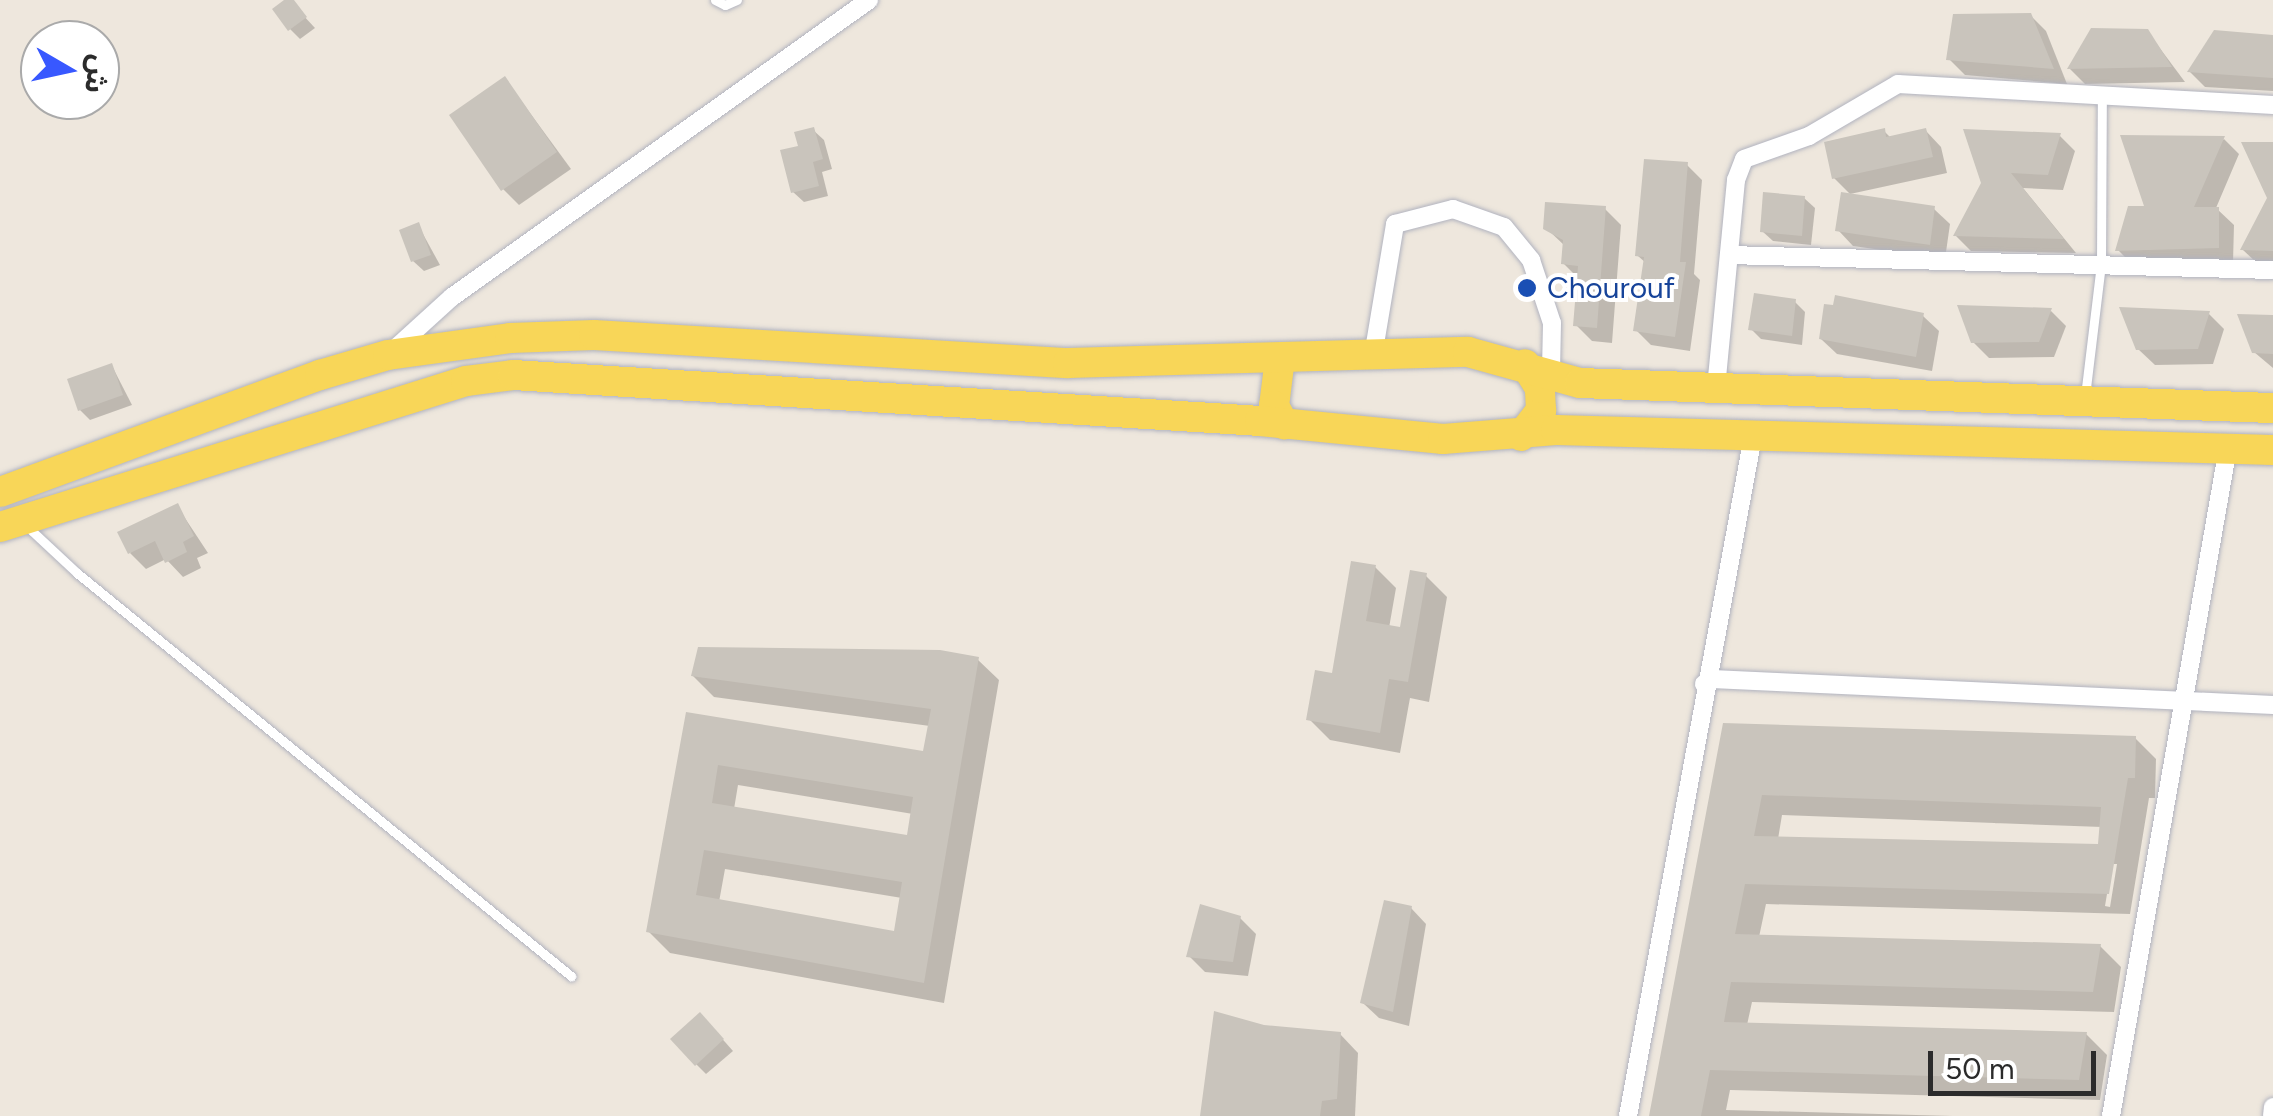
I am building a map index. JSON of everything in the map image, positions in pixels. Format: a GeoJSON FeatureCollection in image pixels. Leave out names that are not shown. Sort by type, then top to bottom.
{"type":"FeatureCollection","features":[{"type":"Feature","properties":{"kind":"main road"},"geometry":{"type":"LineString","coordinates":[[13,512],[388,356],[510,338],[594,335],[1068,363],[1468,352],[1580,382],[2273,408]]}},
{"type":"Feature","properties":{"kind":"main road"},"geometry":{"type":"LineString","coordinates":[[1280,358],[1274,406],[1284,424]]}},
{"type":"Feature","properties":{"kind":"main road"},"geometry":{"type":"LineString","coordinates":[[1521,436],[1541,410],[1538,368]]}},
{"type":"Feature","properties":{"kind":"main road"},"geometry":{"type":"LineString","coordinates":[[13,512],[466,381],[512,375],[1284,424],[1425,438],[1521,436],[1556,430],[2273,450]]}},
{"type":"Feature","properties":{"kind":"street"},"geometry":{"type":"LineString","coordinates":[[388,356],[465,288],[861,2]]}},
{"type":"Feature","properties":{"kind":"street"},"geometry":{"type":"LineString","coordinates":[[1716,388],[1736,180],[1744,159],[1809,136],[1881,90],[1898,84],[2273,104]]}},
{"type":"Feature","properties":{"kind":"street"},"geometry":{"type":"LineString","coordinates":[[1373,356],[1395,224],[1453,209],[1504,227],[1530,260],[1552,323],[1538,368]]}},
{"type":"Feature","properties":{"kind":"street"},"geometry":{"type":"LineString","coordinates":[[1730,256],[2273,270]]}},
{"type":"Feature","properties":{"kind":"street"},"geometry":{"type":"LineString","coordinates":[[1628,1116],[1704,684],[1753,436]]}},
{"type":"Feature","properties":{"kind":"street"},"geometry":{"type":"LineString","coordinates":[[2111,1116],[2179,702],[2228,448]]}},
{"type":"Feature","properties":{"kind":"street"},"geometry":{"type":"LineString","coordinates":[[1704,684],[1712,679],[2273,704]]}},
{"type":"Feature","properties":{"kind":"street"},"geometry":{"type":"LineString","coordinates":[[2272,1116],[2273,1107]]}},
{"type":"Feature","properties":{"kind":"lane"},"geometry":{"type":"LineString","coordinates":[[715,0],[725,6],[737,0]]}},
{"type":"Feature","properties":{"kind":"lane"},"geometry":{"type":"LineString","coordinates":[[2084,402],[2101,264],[2102,95]]}},
{"type":"Feature","properties":{"kind":"lane"},"geometry":{"type":"LineString","coordinates":[[13,512],[77,573],[571,976]]}},
{"type":"Feature","properties":{"kind":"building"},"geometry":{"type":"Polygon","coordinates":[[[284,0],[294,0],[307,17],[288,31],[272,9],[284,0]]]}},
{"type":"Feature","properties":{"kind":"building"},"geometry":{"type":"Polygon","coordinates":[[[2031,13],[2054,69],[1946,60],[1953,14],[2031,13]]]}},
{"type":"Feature","properties":{"kind":"building"},"geometry":{"type":"Polygon","coordinates":[[[2091,28],[2148,29],[2172,67],[2067,69],[2091,28]]]}},
{"type":"Feature","properties":{"kind":"building"},"geometry":{"type":"Polygon","coordinates":[[[2214,30],[2273,35],[2273,78],[2187,72],[2214,30]]]}},
{"type":"Feature","properties":{"kind":"building"},"geometry":{"type":"Polygon","coordinates":[[[505,76],[557,152],[501,191],[449,115],[505,76]]]}},
{"type":"Feature","properties":{"kind":"building"},"geometry":{"type":"Polygon","coordinates":[[[814,127],[823,159],[813,162],[819,186],[791,193],[780,150],[798,146],[794,132],[814,127]]]}},
{"type":"Feature","properties":{"kind":"building"},"geometry":{"type":"Polygon","coordinates":[[[1885,128],[1886,137],[1926,128],[1933,157],[1832,179],[1824,142],[1885,128]]]}},
{"type":"Feature","properties":{"kind":"building"},"geometry":{"type":"Polygon","coordinates":[[[1963,129],[2061,133],[2048,175],[2011,173],[2064,239],[1953,236],[1981,183],[1963,129]]]}},
{"type":"Feature","properties":{"kind":"building"},"geometry":{"type":"Polygon","coordinates":[[[2120,135],[2225,136],[2194,207],[2219,207],[2219,248],[2115,251],[2128,206],[2144,206],[2120,135]]]}},
{"type":"Feature","properties":{"kind":"building"},"geometry":{"type":"Polygon","coordinates":[[[2241,142],[2273,142],[2273,251],[2240,250],[2267,198],[2241,142]]]}},
{"type":"Feature","properties":{"kind":"building"},"geometry":{"type":"Polygon","coordinates":[[[1644,159],[1688,162],[1680,262],[1686,262],[1675,337],[1633,331],[1644,257],[1635,256],[1644,159]]]}},
{"type":"Feature","properties":{"kind":"building"},"geometry":{"type":"Polygon","coordinates":[[[1763,192],[1805,196],[1802,236],[1760,232],[1763,192]]]}},
{"type":"Feature","properties":{"kind":"building"},"geometry":{"type":"Polygon","coordinates":[[[1841,192],[1935,206],[1930,245],[1835,231],[1841,192]]]}},
{"type":"Feature","properties":{"kind":"building"},"geometry":{"type":"Polygon","coordinates":[[[1545,202],[1606,206],[1597,328],[1573,326],[1578,266],[1561,264],[1563,240],[1543,229],[1545,202]]]}},
{"type":"Feature","properties":{"kind":"building"},"geometry":{"type":"Polygon","coordinates":[[[419,222],[431,255],[411,262],[399,230],[419,222]]]}},
{"type":"Feature","properties":{"kind":"building"},"geometry":{"type":"Polygon","coordinates":[[[1754,293],[1796,299],[1792,336],[1748,330],[1754,293]]]}},
{"type":"Feature","properties":{"kind":"building"},"geometry":{"type":"Polygon","coordinates":[[[1835,295],[1924,313],[1916,357],[1819,339],[1824,304],[1833,305],[1835,295]]]}},
{"type":"Feature","properties":{"kind":"building"},"geometry":{"type":"Polygon","coordinates":[[[1957,305],[2052,308],[2039,342],[1971,343],[1957,305]]]}},
{"type":"Feature","properties":{"kind":"building"},"geometry":{"type":"Polygon","coordinates":[[[2119,307],[2210,311],[2198,349],[2136,350],[2119,307]]]}},
{"type":"Feature","properties":{"kind":"building"},"geometry":{"type":"Polygon","coordinates":[[[2237,314],[2273,315],[2273,354],[2252,353],[2237,314]]]}},
{"type":"Feature","properties":{"kind":"building"},"geometry":{"type":"Polygon","coordinates":[[[112,363],[123,395],[78,411],[67,379],[112,363]]]}},
{"type":"Feature","properties":{"kind":"building"},"geometry":{"type":"Polygon","coordinates":[[[178,503],[194,536],[183,542],[187,552],[165,563],[155,541],[128,554],[117,532],[178,503]]]}},
{"type":"Feature","properties":{"kind":"building"},"geometry":{"type":"Polygon","coordinates":[[[1351,561],[1376,565],[1366,621],[1400,627],[1410,570],[1427,573],[1408,682],[1389,679],[1380,733],[1306,720],[1315,670],[1332,673],[1351,561]]]}},
{"type":"Feature","properties":{"kind":"building"},"geometry":{"type":"Polygon","coordinates":[[[698,647],[940,650],[979,657],[924,983],[646,932],[686,712],[923,751],[931,709],[691,676],[698,647]],[[718,765],[712,803],[907,835],[913,797],[718,765]],[[704,850],[696,895],[894,931],[902,882],[704,850]]]}},
{"type":"Feature","properties":{"kind":"building"},"geometry":{"type":"Polygon","coordinates":[[[1723,723],[2136,736],[2135,778],[2128,778],[2109,894],[1745,884],[1735,934],[2101,944],[2093,992],[1731,982],[1724,1022],[2087,1032],[2079,1080],[1710,1070],[1701,1116],[1649,1116],[1723,723]],[[1762,795],[1754,836],[2098,844],[2101,807],[1762,795]]]}},
{"type":"Feature","properties":{"kind":"building"},"geometry":{"type":"Polygon","coordinates":[[[1384,900],[1412,906],[1393,1012],[1360,1003],[1384,900]]]}},
{"type":"Feature","properties":{"kind":"building"},"geometry":{"type":"Polygon","coordinates":[[[1200,904],[1241,916],[1233,962],[1186,957],[1200,904]]]}},
{"type":"Feature","properties":{"kind":"building"},"geometry":{"type":"Polygon","coordinates":[[[1214,1011],[1264,1025],[1341,1032],[1337,1099],[1322,1101],[1320,1116],[1200,1116],[1214,1011]]]}},
{"type":"Feature","properties":{"kind":"building"},"geometry":{"type":"Polygon","coordinates":[[[700,1012],[724,1039],[695,1066],[670,1039],[700,1012]]]}},
{"type":"Feature","properties":{"kind":"place","name":"Chourouf"},"geometry":{"type":"Point","coordinates":[1527,288]}}]}
